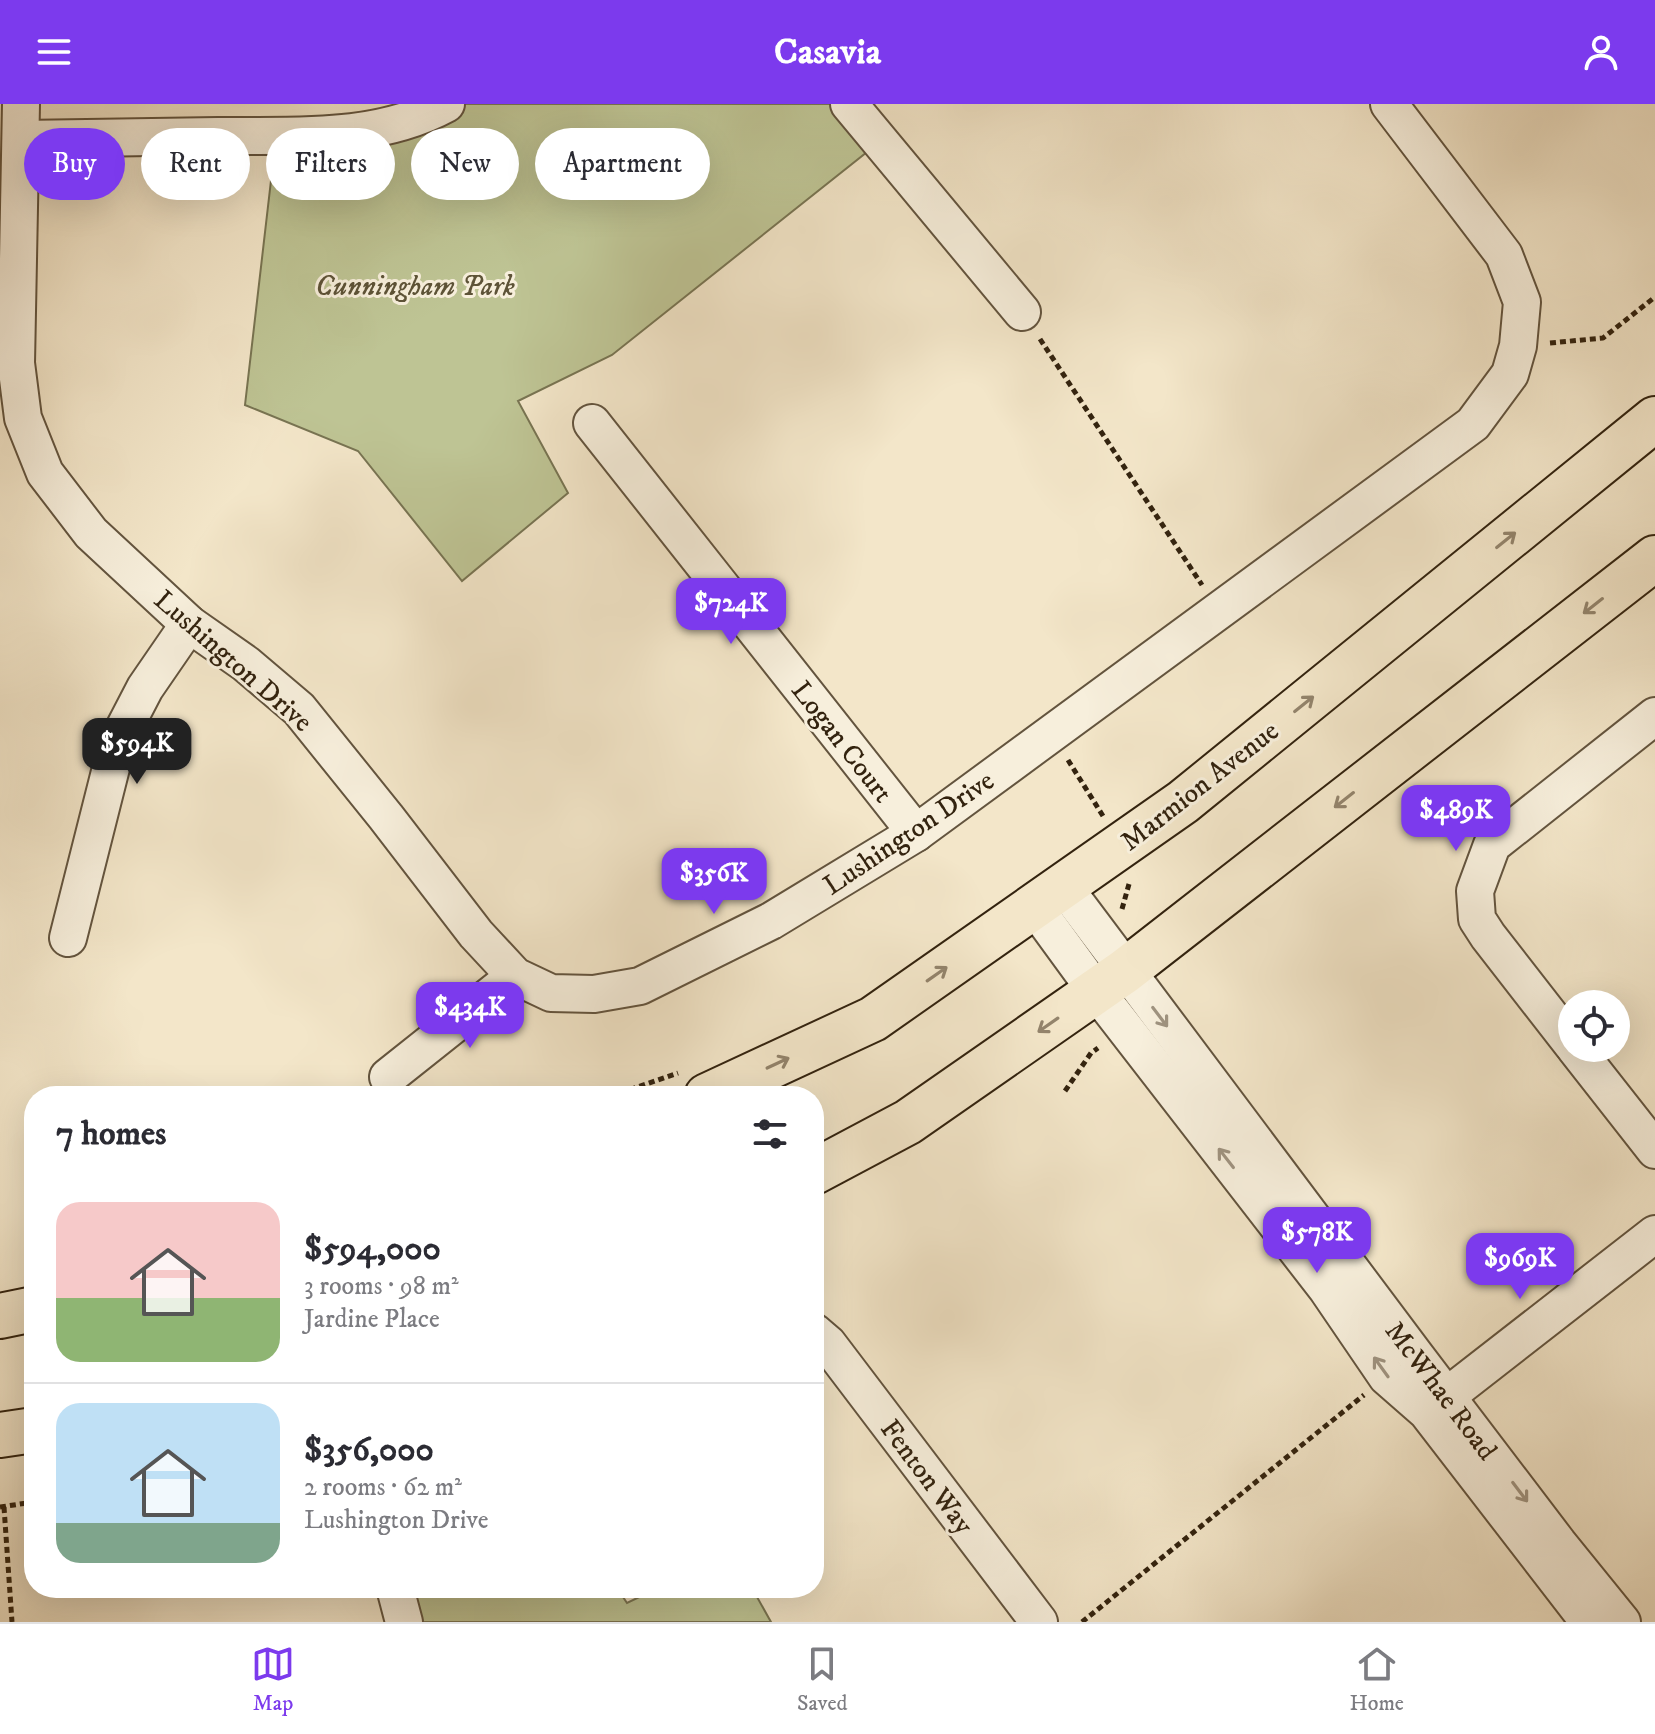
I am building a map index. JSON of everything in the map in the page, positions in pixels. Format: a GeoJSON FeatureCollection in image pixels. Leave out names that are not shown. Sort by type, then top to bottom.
{"type":"FeatureCollection","features":[{"type":"Feature","properties":{"kind":"highway","name":"Marmion Avenue"},"geometry":{"type":"LineString","coordinates":[[694,1084],[873,1019],[1183,802],[1655,419]]}},
{"type":"Feature","properties":{"kind":"highway"},"geometry":{"type":"LineString","coordinates":[[824,1167],[908,1122],[1111,981],[1655,558]]}},
{"type":"Feature","properties":{"kind":"highway"},"geometry":{"type":"LineString","coordinates":[[0,1316],[24,1311]]}},
{"type":"Feature","properties":{"kind":"highway"},"geometry":{"type":"LineString","coordinates":[[0,1435],[24,1431]]}},
{"type":"Feature","properties":{"kind":"street"},"geometry":{"type":"LineString","coordinates":[[21,121],[304,135],[363,131],[421,117],[446,104]]}},
{"type":"Feature","properties":{"kind":"street"},"geometry":{"type":"LineString","coordinates":[[849,104],[1022,312]]}},
{"type":"Feature","properties":{"kind":"street","name":"Lushington Drive"},"geometry":{"type":"LineString","coordinates":[[21,121],[16,363],[23,418],[45,473],[91,533],[189,624],[246,664],[299,709],[476,934],[515,976],[551,993],[594,994],[640,986],[771,921],[916,833],[1473,424],[1510,374],[1518,346],[1522,302],[1504,255],[1389,104]]}},
{"type":"Feature","properties":{"kind":"street","name":"Logan Court"},"geometry":{"type":"LineString","coordinates":[[592,423],[916,833]]}},
{"type":"Feature","properties":{"kind":"street"},"geometry":{"type":"LineString","coordinates":[[68,938],[118,740],[145,688],[189,624]]}},
{"type":"Feature","properties":{"kind":"street"},"geometry":{"type":"LineString","coordinates":[[1558,1026],[1477,919],[1475,891],[1492,845],[1655,716]]}},
{"type":"Feature","properties":{"kind":"street","name":"McWhae Road"},"geometry":{"type":"LineString","coordinates":[[1049,896],[1387,1377],[1437,1404],[1622,1622]]}},
{"type":"Feature","properties":{"kind":"street"},"geometry":{"type":"LineString","coordinates":[[388,1077],[515,976]]}},
{"type":"Feature","properties":{"kind":"street","name":"McWhae Road"},"geometry":{"type":"LineString","coordinates":[[1111,981],[1437,1404],[1589,1622]]}},
{"type":"Feature","properties":{"kind":"street"},"geometry":{"type":"LineString","coordinates":[[1586,1062],[1655,1150]]}},
{"type":"Feature","properties":{"kind":"street"},"geometry":{"type":"LineString","coordinates":[[1437,1404],[1655,1234]]}},
{"type":"Feature","properties":{"kind":"street","name":"Fenton Way"},"geometry":{"type":"LineString","coordinates":[[824,1341],[1039,1622]]}},
{"type":"Feature","properties":{"kind":"street"},"geometry":{"type":"LineString","coordinates":[[398,1598],[404,1622]]}},
{"type":"Feature","properties":{"kind":"path"},"geometry":{"type":"LineString","coordinates":[[1518,346],[1603,338],[1655,297]]}},
{"type":"Feature","properties":{"kind":"path"},"geometry":{"type":"LineString","coordinates":[[1022,312],[1218,610]]}},
{"type":"Feature","properties":{"kind":"path"},"geometry":{"type":"LineString","coordinates":[[1082,1622],[1387,1377]]}},
{"type":"Feature","properties":{"kind":"path"},"geometry":{"type":"LineString","coordinates":[[12,1622],[2,1507],[24,1504]]}},
{"type":"Feature","properties":{"kind":"green space","name":"Cunningham Park"},"geometry":{"type":"Polygon","coordinates":[[[458,104],[839,104],[872,148],[612,355],[518,401],[568,493],[462,581],[358,451],[245,405],[269,200],[395,200],[395,128],[353,128],[458,104]]]}},
{"type":"Feature","properties":{"kind":"green space"},"geometry":{"type":"Polygon","coordinates":[[[414,1598],[624,1598],[627,1603],[637,1598],[758,1598],[771,1622],[420,1622],[414,1598]]]}}]}
